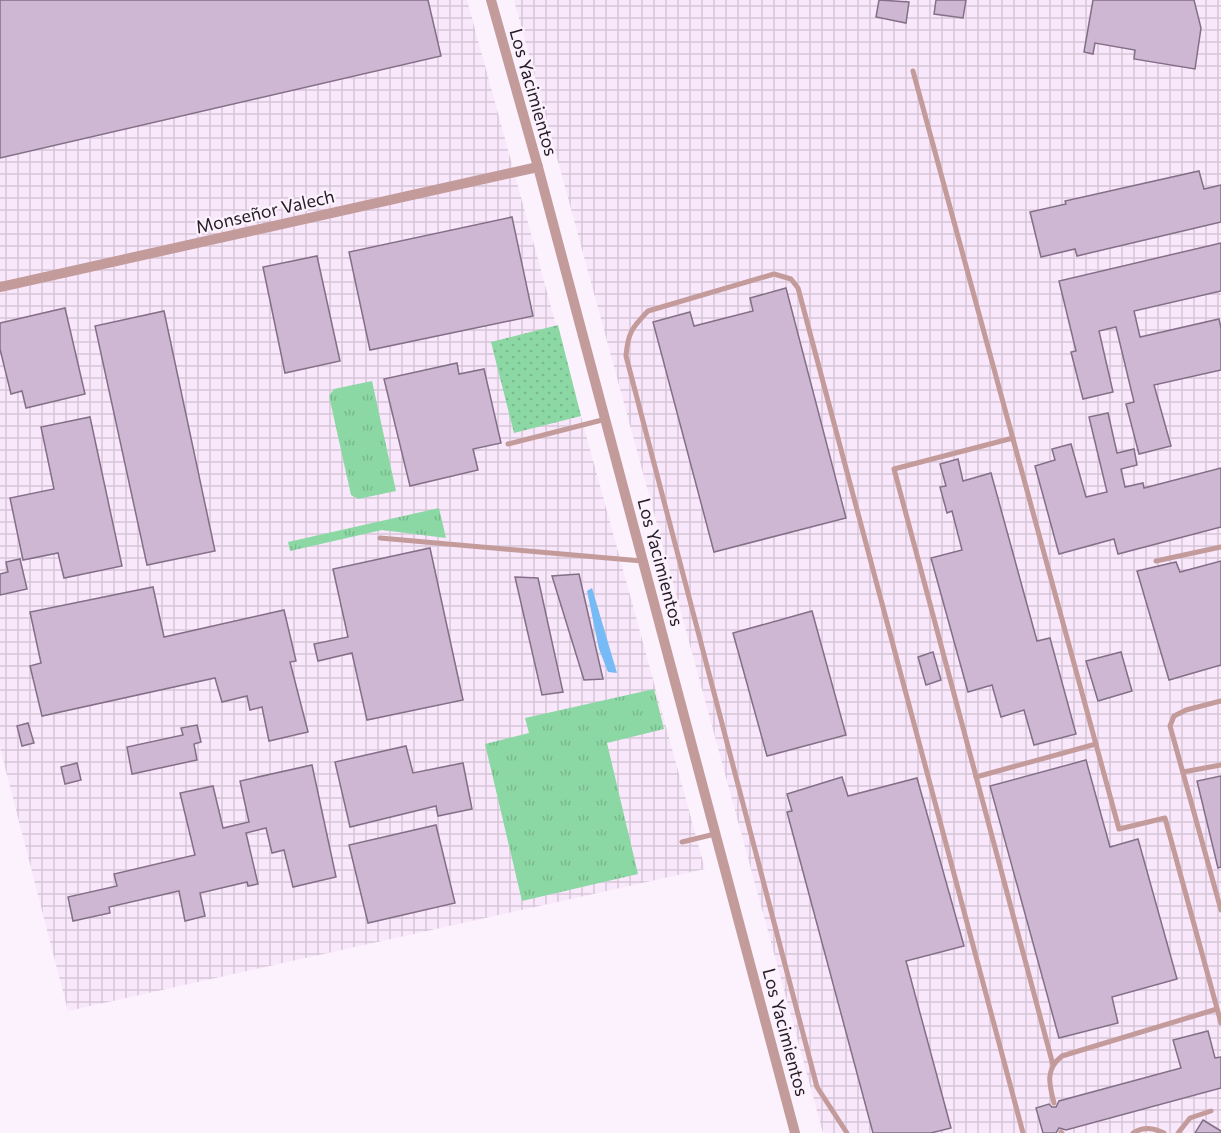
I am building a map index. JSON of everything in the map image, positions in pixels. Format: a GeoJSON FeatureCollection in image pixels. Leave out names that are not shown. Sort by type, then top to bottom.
{"type":"FeatureCollection","features":[{"type":"Feature","properties":{"kind":"street","name":"Los Yacimientos"},"geometry":{"type":"LineString","coordinates":[[491,0],[606,419],[795,1133]]}},
{"type":"Feature","properties":{"kind":"street","name":"Monseñor Valech"},"geometry":{"type":"LineString","coordinates":[[0,287],[538,167]]}},
{"type":"Feature","properties":{"kind":"lane"},"geometry":{"type":"LineString","coordinates":[[913,71],[1119,830],[1165,818],[1221,1023]]}},
{"type":"Feature","properties":{"kind":"lane"},"geometry":{"type":"LineString","coordinates":[[847,1133],[817,1087],[626,356],[628,336],[636,323],[648,311],[774,273],[791,279],[798,288],[1023,1133]]}},
{"type":"Feature","properties":{"kind":"lane"},"geometry":{"type":"LineString","coordinates":[[508,444],[606,419]]}},
{"type":"Feature","properties":{"kind":"lane"},"geometry":{"type":"LineString","coordinates":[[1013,438],[894,469],[1053,1065]]}},
{"type":"Feature","properties":{"kind":"lane"},"geometry":{"type":"LineString","coordinates":[[380,538],[644,561]]}},
{"type":"Feature","properties":{"kind":"lane"},"geometry":{"type":"LineString","coordinates":[[1156,561],[1221,547]]}},
{"type":"Feature","properties":{"kind":"lane"},"geometry":{"type":"LineString","coordinates":[[1221,701],[1186,710],[1174,716],[1170,726],[1221,910]]}},
{"type":"Feature","properties":{"kind":"lane"},"geometry":{"type":"LineString","coordinates":[[976,777],[1096,744]]}},
{"type":"Feature","properties":{"kind":"lane"},"geometry":{"type":"LineString","coordinates":[[1183,772],[1221,765]]}},
{"type":"Feature","properties":{"kind":"lane"},"geometry":{"type":"LineString","coordinates":[[682,843],[716,833]]}},
{"type":"Feature","properties":{"kind":"lane"},"geometry":{"type":"LineString","coordinates":[[1054,1103],[1049,1084],[1050,1071],[1062,1056],[1217,1009]]}},
{"type":"Feature","properties":{"kind":"lane"},"geometry":{"type":"LineString","coordinates":[[1178,1133],[1190,1118],[1211,1111]]}},
{"type":"Feature","properties":{"kind":"lane"},"geometry":{"type":"LineString","coordinates":[[1133,1133],[1142,1128],[1164,1133]]}},
{"type":"Feature","properties":{"kind":"shaded area"},"geometry":{"type":"Polygon","coordinates":[[[0,0],[467,0],[705,869],[68,1011],[0,748],[0,0]]]}},
{"type":"Feature","properties":{"kind":"shaded area"},"geometry":{"type":"Polygon","coordinates":[[[514,0],[1221,0],[1221,1133],[823,1133],[514,0]]]}},
{"type":"Feature","properties":{"kind":"green space"},"geometry":{"type":"Polygon","coordinates":[[[558,325],[581,416],[514,433],[491,342],[558,325]]]}},
{"type":"Feature","properties":{"kind":"green space"},"geometry":{"type":"Polygon","coordinates":[[[372,381],[396,491],[358,499],[351,495],[329,396],[334,389],[372,381]]]}},
{"type":"Feature","properties":{"kind":"green space"},"geometry":{"type":"Polygon","coordinates":[[[439,508],[446,538],[382,530],[290,551],[288,542],[439,508]]]}},
{"type":"Feature","properties":{"kind":"green space"},"geometry":{"type":"Polygon","coordinates":[[[654,689],[664,729],[607,743],[638,874],[522,901],[485,744],[529,733],[525,718],[654,689]]]}},
{"type":"Feature","properties":{"kind":"water"},"geometry":{"type":"Polygon","coordinates":[[[592,588],[617,673],[608,672],[599,649],[587,591],[592,588]]]}},
{"type":"Feature","properties":{"kind":"building"},"geometry":{"type":"Polygon","coordinates":[[[0,0],[428,0],[441,56],[0,158],[0,0]]]}},
{"type":"Feature","properties":{"kind":"building"},"geometry":{"type":"Polygon","coordinates":[[[879,0],[909,2],[906,23],[876,17],[879,0]]]}},
{"type":"Feature","properties":{"kind":"building"},"geometry":{"type":"Polygon","coordinates":[[[936,0],[966,0],[963,18],[934,14],[936,0]]]}},
{"type":"Feature","properties":{"kind":"building"},"geometry":{"type":"Polygon","coordinates":[[[1093,0],[1194,0],[1201,28],[1195,69],[1134,59],[1135,50],[1095,43],[1093,54],[1084,52],[1093,0]]]}},
{"type":"Feature","properties":{"kind":"building"},"geometry":{"type":"Polygon","coordinates":[[[1199,171],[1204,189],[1221,185],[1221,222],[1077,256],[1075,249],[1041,257],[1030,212],[1066,204],[1065,201],[1199,171]]]}},
{"type":"Feature","properties":{"kind":"building"},"geometry":{"type":"Polygon","coordinates":[[[512,217],[533,316],[370,350],[349,252],[512,217]]]}},
{"type":"Feature","properties":{"kind":"building"},"geometry":{"type":"Polygon","coordinates":[[[1221,243],[1221,291],[1134,311],[1140,337],[1219,319],[1221,328],[1221,370],[1154,385],[1171,446],[1139,454],[1126,404],[1134,402],[1116,327],[1099,331],[1113,392],[1083,399],[1071,352],[1076,351],[1059,281],[1221,243]]]}},
{"type":"Feature","properties":{"kind":"building"},"geometry":{"type":"Polygon","coordinates":[[[317,256],[340,361],[285,373],[263,267],[317,256]]]}},
{"type":"Feature","properties":{"kind":"building"},"geometry":{"type":"Polygon","coordinates":[[[786,288],[846,518],[714,552],[653,322],[690,312],[694,326],[753,311],[750,298],[786,288]]]}},
{"type":"Feature","properties":{"kind":"building"},"geometry":{"type":"Polygon","coordinates":[[[65,308],[85,394],[26,408],[22,391],[11,394],[0,349],[0,323],[65,308]]]}},
{"type":"Feature","properties":{"kind":"building"},"geometry":{"type":"Polygon","coordinates":[[[164,311],[215,551],[147,565],[95,326],[164,311]]]}},
{"type":"Feature","properties":{"kind":"building"},"geometry":{"type":"Polygon","coordinates":[[[457,363],[459,374],[484,369],[501,443],[473,449],[478,470],[410,486],[384,379],[457,363]]]}},
{"type":"Feature","properties":{"kind":"building"},"geometry":{"type":"Polygon","coordinates":[[[1108,413],[1117,453],[1134,449],[1137,465],[1121,469],[1125,487],[1143,483],[1144,488],[1221,468],[1221,527],[1118,554],[1114,539],[1059,554],[1035,466],[1055,460],[1052,449],[1071,444],[1086,497],[1107,492],[1089,417],[1108,413]]]}},
{"type":"Feature","properties":{"kind":"building"},"geometry":{"type":"Polygon","coordinates":[[[90,417],[122,566],[64,578],[58,553],[23,560],[10,498],[54,489],[41,427],[90,417]]]}},
{"type":"Feature","properties":{"kind":"building"},"geometry":{"type":"Polygon","coordinates":[[[958,459],[963,481],[991,473],[1037,641],[1050,638],[1076,734],[1034,745],[1024,710],[1001,717],[992,685],[968,692],[931,558],[962,550],[952,511],[947,513],[940,487],[946,486],[940,464],[958,459]]]}},
{"type":"Feature","properties":{"kind":"building"},"geometry":{"type":"Polygon","coordinates":[[[430,548],[463,700],[367,720],[352,653],[318,661],[314,644],[348,637],[333,569],[430,548]]]}},
{"type":"Feature","properties":{"kind":"building"},"geometry":{"type":"Polygon","coordinates":[[[20,559],[27,589],[0,595],[0,574],[8,572],[6,562],[20,559]]]}},
{"type":"Feature","properties":{"kind":"building"},"geometry":{"type":"Polygon","coordinates":[[[1221,561],[1221,665],[1169,680],[1137,571],[1176,562],[1180,572],[1221,561]]]}},
{"type":"Feature","properties":{"kind":"building"},"geometry":{"type":"Polygon","coordinates":[[[579,574],[603,679],[584,680],[552,576],[579,574]]]}},
{"type":"Feature","properties":{"kind":"building"},"geometry":{"type":"Polygon","coordinates":[[[515,577],[538,578],[563,692],[542,695],[515,577]]]}},
{"type":"Feature","properties":{"kind":"building"},"geometry":{"type":"Polygon","coordinates":[[[153,587],[164,637],[284,610],[296,661],[290,662],[308,732],[269,741],[262,707],[250,710],[247,696],[222,702],[215,678],[42,716],[30,666],[41,663],[30,612],[153,587]]]}},
{"type":"Feature","properties":{"kind":"building"},"geometry":{"type":"Polygon","coordinates":[[[812,611],[846,735],[767,756],[733,633],[812,611]]]}},
{"type":"Feature","properties":{"kind":"building"},"geometry":{"type":"Polygon","coordinates":[[[933,652],[941,680],[926,685],[918,657],[933,652]]]}},
{"type":"Feature","properties":{"kind":"building"},"geometry":{"type":"Polygon","coordinates":[[[1121,652],[1132,691],[1098,701],[1086,661],[1121,652]]]}},
{"type":"Feature","properties":{"kind":"building"},"geometry":{"type":"Polygon","coordinates":[[[28,723],[34,743],[22,746],[17,726],[28,723]]]}},
{"type":"Feature","properties":{"kind":"building"},"geometry":{"type":"Polygon","coordinates":[[[197,725],[201,742],[194,744],[197,760],[132,774],[127,747],[183,735],[181,728],[197,725]]]}},
{"type":"Feature","properties":{"kind":"building"},"geometry":{"type":"Polygon","coordinates":[[[406,746],[413,773],[463,763],[472,809],[438,816],[436,806],[350,827],[335,762],[406,746]]]}},
{"type":"Feature","properties":{"kind":"building"},"geometry":{"type":"Polygon","coordinates":[[[1086,760],[1110,847],[1138,839],[1177,979],[1112,997],[1118,1023],[1059,1038],[990,786],[1086,760]]]}},
{"type":"Feature","properties":{"kind":"building"},"geometry":{"type":"Polygon","coordinates":[[[77,763],[81,780],[65,784],[61,767],[77,763]]]}},
{"type":"Feature","properties":{"kind":"building"},"geometry":{"type":"Polygon","coordinates":[[[312,765],[336,877],[293,887],[284,850],[272,853],[266,828],[246,833],[258,884],[248,886],[247,882],[200,893],[205,916],[185,921],[179,891],[109,907],[110,913],[73,921],[68,897],[117,886],[114,874],[195,855],[180,793],[213,786],[223,828],[249,822],[240,781],[312,765]]]}},
{"type":"Feature","properties":{"kind":"building"},"geometry":{"type":"Polygon","coordinates":[[[1221,776],[1221,867],[1218,868],[1197,781],[1221,776]]]}},
{"type":"Feature","properties":{"kind":"building"},"geometry":{"type":"Polygon","coordinates":[[[842,777],[848,796],[917,778],[964,946],[906,961],[951,1128],[931,1133],[873,1133],[787,812],[792,811],[787,794],[842,777]]]}},
{"type":"Feature","properties":{"kind":"building"},"geometry":{"type":"Polygon","coordinates":[[[436,825],[455,903],[368,923],[349,845],[436,825]]]}},
{"type":"Feature","properties":{"kind":"building"},"geometry":{"type":"Polygon","coordinates":[[[1208,1031],[1215,1058],[1221,1057],[1221,1088],[1066,1130],[1059,1128],[1056,1133],[1043,1133],[1036,1108],[1049,1104],[1056,1107],[1059,1101],[1181,1068],[1173,1040],[1208,1031]]]}},
{"type":"Feature","properties":{"kind":"building"},"geometry":{"type":"Polygon","coordinates":[[[1203,1120],[1221,1131],[1221,1133],[1195,1133],[1203,1120]]]}}]}
